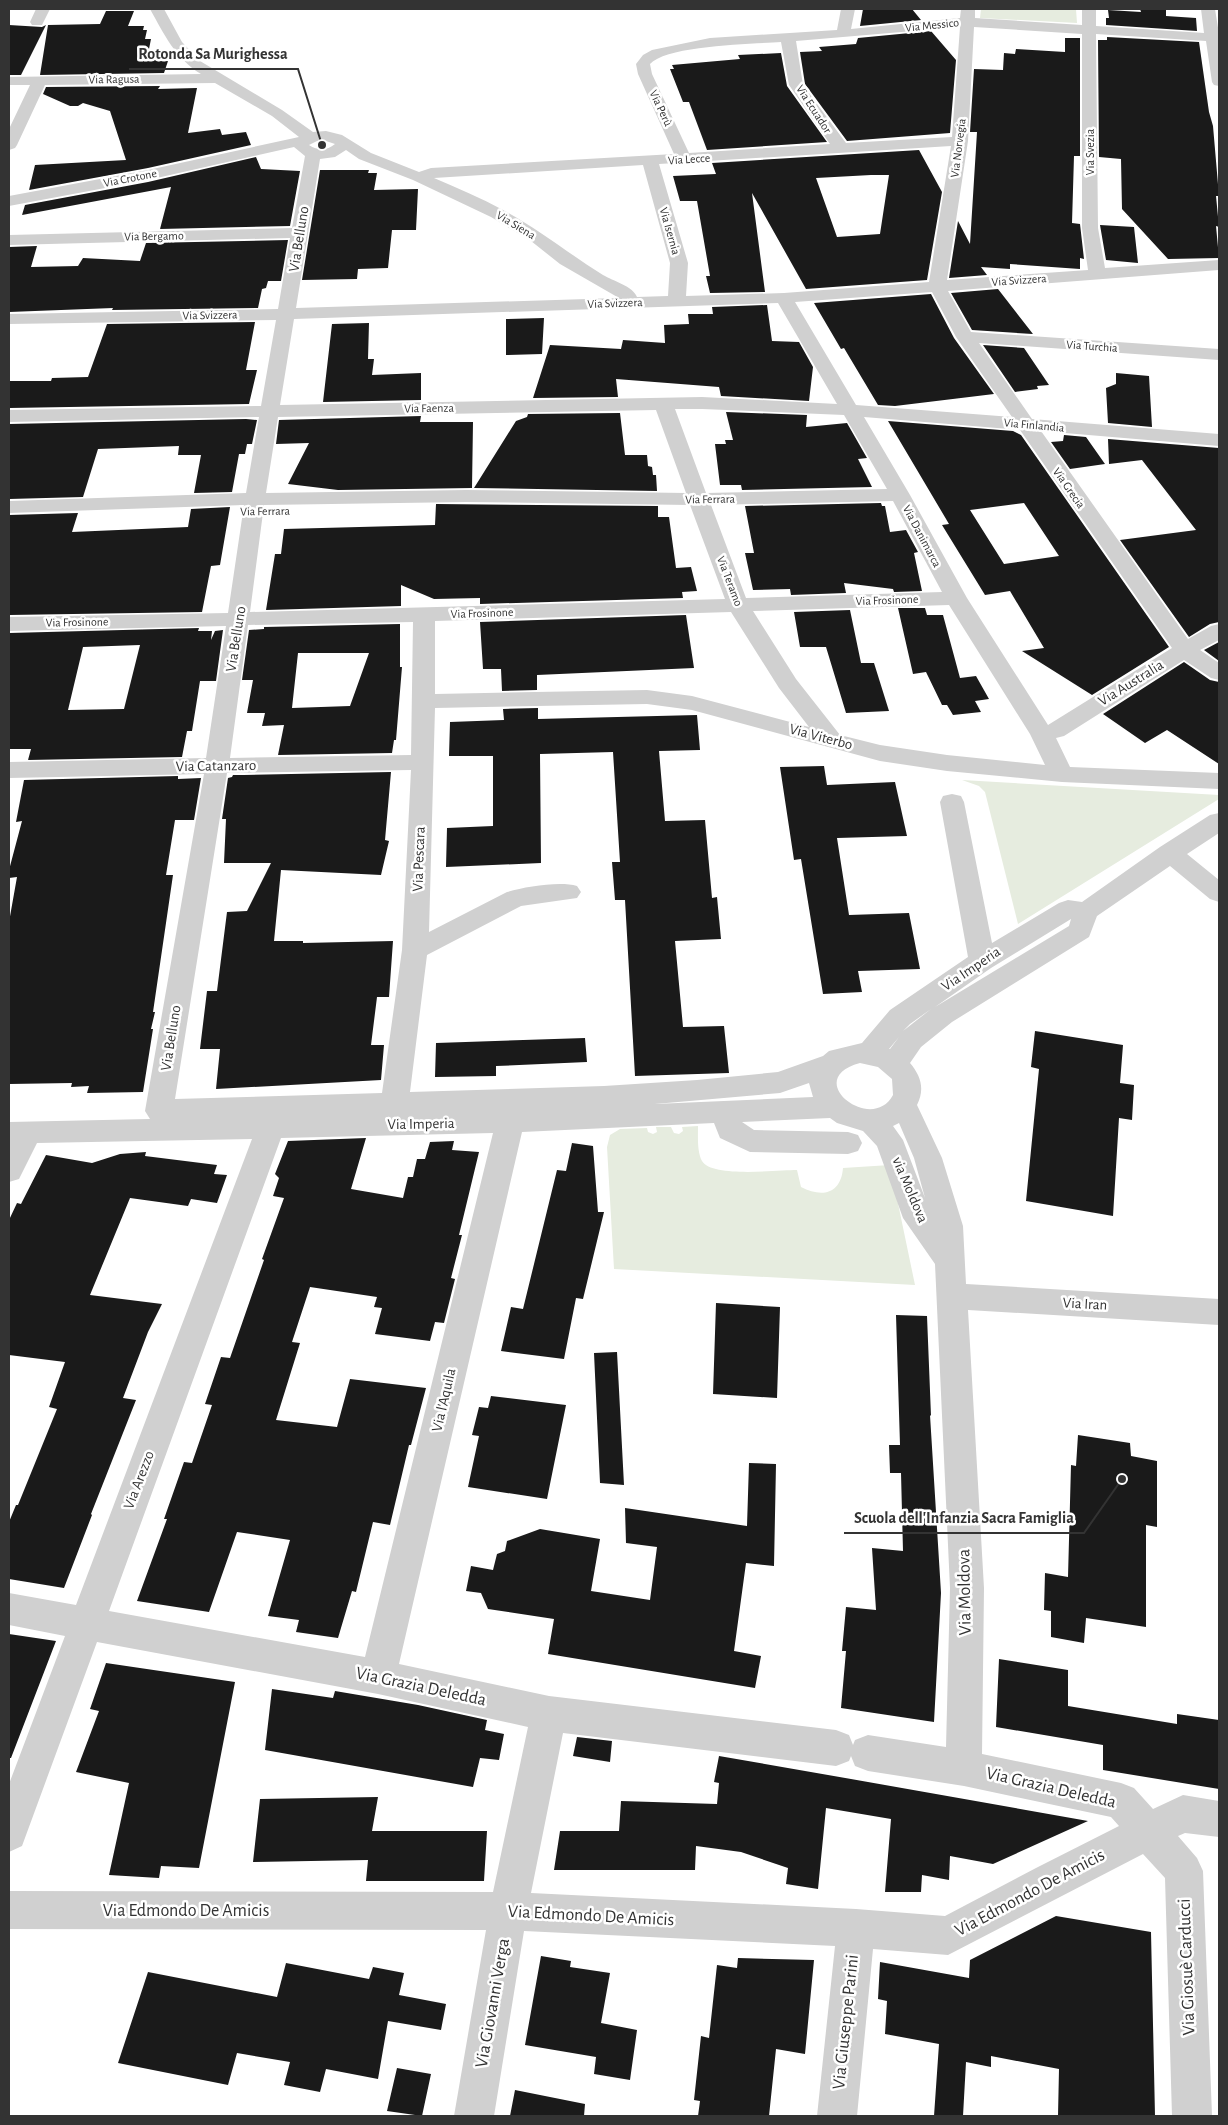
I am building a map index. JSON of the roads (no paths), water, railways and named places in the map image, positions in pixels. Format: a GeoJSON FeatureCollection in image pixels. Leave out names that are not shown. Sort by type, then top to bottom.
{"type":"FeatureCollection","features":[{"type":"Feature","properties":{"kind":"street"},"geometry":{"type":"LineString","coordinates":[[37,22],[43,9]]}},
{"type":"Feature","properties":{"kind":"street","name":"Via Siena"},"geometry":{"type":"LineString","coordinates":[[156,9],[176,44],[195,64],[277,114],[319,148],[389,165],[497,213],[537,237],[566,260],[604,283],[627,294],[629,303]]}},
{"type":"Feature","properties":{"kind":"street"},"geometry":{"type":"LineString","coordinates":[[843,34],[848,9]]}},
{"type":"Feature","properties":{"kind":"street","name":"Via Svezia"},"geometry":{"type":"LineString","coordinates":[[1089,9],[1090,228],[1098,274]]}},
{"type":"Feature","properties":{"kind":"street"},"geometry":{"type":"LineString","coordinates":[[1208,9],[1216,38],[1219,82]]}},
{"type":"Feature","properties":{"kind":"street","name":"Via Messico"},"geometry":{"type":"LineString","coordinates":[[648,58],[665,51],[701,44],[843,34],[968,15],[1090,30],[1216,38]]}},
{"type":"Feature","properties":{"kind":"street","name":"Via Norvegia"},"geometry":{"type":"LineString","coordinates":[[937,286],[960,141],[968,15]]}},
{"type":"Feature","properties":{"kind":"street","name":"Via Ecuador"},"geometry":{"type":"LineString","coordinates":[[788,38],[796,85],[841,148]]}},
{"type":"Feature","properties":{"kind":"street","name":"Via Perù"},"geometry":{"type":"LineString","coordinates":[[648,58],[643,64],[645,74],[684,159]]}},
{"type":"Feature","properties":{"kind":"street","name":"Via Ragusa"},"geometry":{"type":"LineString","coordinates":[[9,81],[220,78]]}},
{"type":"Feature","properties":{"kind":"street"},"geometry":{"type":"LineString","coordinates":[[9,145],[40,80]]}},
{"type":"Feature","properties":{"kind":"street"},"geometry":{"type":"LineString","coordinates":[[273,146],[281,139],[283,133],[277,114]]}},
{"type":"Feature","properties":{"kind":"street","name":"Via Lecce"},"geometry":{"type":"LineString","coordinates":[[419,177],[431,173],[650,162],[960,141]]}},
{"type":"Feature","properties":{"kind":"street","name":"Via Crotone"},"geometry":{"type":"LineString","coordinates":[[10,205],[273,146],[319,148]]}},
{"type":"Feature","properties":{"kind":"street","name":"Via Crotone"},"geometry":{"type":"LineString","coordinates":[[251,152],[319,148]]}},
{"type":"Feature","properties":{"kind":"street","name":"Via Belluno"},"geometry":{"type":"LineString","coordinates":[[159,1110],[217,765],[270,411],[300,233],[319,148]]}},
{"type":"Feature","properties":{"kind":"street","name":"Via Isernia"},"geometry":{"type":"LineString","coordinates":[[650,162],[679,263],[677,301]]}},
{"type":"Feature","properties":{"kind":"street","name":"Via Bergamo"},"geometry":{"type":"LineString","coordinates":[[9,240],[300,233]]}},
{"type":"Feature","properties":{"kind":"street","name":"Via Svizzera"},"geometry":{"type":"LineString","coordinates":[[9,319],[287,314],[784,298],[1219,265]]}},
{"type":"Feature","properties":{"kind":"street","name":"Via Grecia"},"geometry":{"type":"LineString","coordinates":[[937,286],[965,337],[1023,424],[1184,650],[1219,673]]}},
{"type":"Feature","properties":{"kind":"street","name":"Via Danimarca"},"geometry":{"type":"LineString","coordinates":[[784,298],[900,495],[956,598],[1042,734],[1062,774]]}},
{"type":"Feature","properties":{"kind":"street","name":"Via Turchia"},"geometry":{"type":"LineString","coordinates":[[965,337],[1219,354]]}},
{"type":"Feature","properties":{"kind":"street","name":"Via Faenza"},"geometry":{"type":"LineString","coordinates":[[9,416],[663,404],[745,404],[849,410]]}},
{"type":"Feature","properties":{"kind":"street","name":"Via Teramo"},"geometry":{"type":"LineString","coordinates":[[663,404],[738,605],[787,684],[831,740]]}},
{"type":"Feature","properties":{"kind":"street","name":"Via Finlandia"},"geometry":{"type":"LineString","coordinates":[[849,410],[1219,440]]}},
{"type":"Feature","properties":{"kind":"street","name":"Via Ferrara"},"geometry":{"type":"LineString","coordinates":[[9,507],[255,505],[459,508],[520,498],[699,499],[900,495]]}},
{"type":"Feature","properties":{"kind":"street","name":"Via Ferrara"},"geometry":{"type":"LineString","coordinates":[[9,518],[255,505]]}},
{"type":"Feature","properties":{"kind":"street","name":"Via Frosinone"},"geometry":{"type":"LineString","coordinates":[[9,624],[424,615],[956,598]]}},
{"type":"Feature","properties":{"kind":"street","name":"Via Pescara"},"geometry":{"type":"LineString","coordinates":[[395,1102],[415,950],[423,762],[424,615]]}},
{"type":"Feature","properties":{"kind":"street","name":"Via Australia"},"geometry":{"type":"LineString","coordinates":[[1042,734],[1056,731],[1184,650],[1219,631]]}},
{"type":"Feature","properties":{"kind":"street","name":"Via Viterbo"},"geometry":{"type":"LineString","coordinates":[[424,701],[647,698],[692,703],[880,753],[947,763],[1062,774],[1219,782]]}},
{"type":"Feature","properties":{"kind":"street","name":"Via Catanzaro"},"geometry":{"type":"LineString","coordinates":[[9,770],[423,762]]}},
{"type":"Feature","properties":{"kind":"street"},"geometry":{"type":"LineString","coordinates":[[952,802],[982,961]]}},
{"type":"Feature","properties":{"kind":"street"},"geometry":{"type":"LineString","coordinates":[[1086,911],[1219,820]]}},
{"type":"Feature","properties":{"kind":"street"},"geometry":{"type":"LineString","coordinates":[[1169,853],[1219,893]]}},
{"type":"Feature","properties":{"kind":"street"},"geometry":{"type":"LineString","coordinates":[[415,950],[516,898],[568,892]]}},
{"type":"Feature","properties":{"kind":"street","name":"Via Imperia"},"geometry":{"type":"LineString","coordinates":[[869,1053],[900,1017],[982,961],[1068,909],[1086,911],[1080,931],[942,1015],[911,1040],[895,1064]]}},
{"type":"Feature","properties":{"kind":"street"},"geometry":{"type":"LineString","coordinates":[[869,1053],[895,1064],[907,1079],[908,1097],[902,1106],[888,1116],[870,1120],[857,1119],[844,1114],[826,1099],[822,1090],[824,1072],[830,1064],[851,1054],[869,1053]]}},
{"type":"Feature","properties":{"kind":"street","name":"Via Imperia"},"geometry":{"type":"LineString","coordinates":[[15,1126],[159,1110],[604,1097],[742,1088],[796,1078],[830,1064]]}},
{"type":"Feature","properties":{"kind":"street","name":"via Moldova"},"geometry":{"type":"LineString","coordinates":[[902,1106],[911,1118],[928,1158],[948,1226],[952,1296]]}},
{"type":"Feature","properties":{"kind":"street","name":"Via Imperia"},"geometry":{"type":"LineString","coordinates":[[15,1126],[271,1127],[510,1122],[725,1114],[834,1107]]}},
{"type":"Feature","properties":{"kind":"street"},"geometry":{"type":"LineString","coordinates":[[725,1114],[730,1130],[750,1141],[848,1143]]}},
{"type":"Feature","properties":{"kind":"street","name":"via Moldova"},"geometry":{"type":"LineString","coordinates":[[870,1120],[889,1140],[918,1218],[950,1260]]}},
{"type":"Feature","properties":{"kind":"street","name":"Via l'Aquila"},"geometry":{"type":"LineString","coordinates":[[378,1677],[510,1122]]}},
{"type":"Feature","properties":{"kind":"street"},"geometry":{"type":"LineString","coordinates":[[9,1171],[15,1126]]}},
{"type":"Feature","properties":{"kind":"street","name":"Via Arezzo"},"geometry":{"type":"LineString","coordinates":[[9,1833],[271,1127]]}},
{"type":"Feature","properties":{"kind":"street","name":"Via Iran"},"geometry":{"type":"LineString","coordinates":[[952,1296],[1219,1312]]}},
{"type":"Feature","properties":{"kind":"street","name":"Via Moldova"},"geometry":{"type":"LineString","coordinates":[[952,1296],[967,1588],[964,1768]]}},
{"type":"Feature","properties":{"kind":"street","name":"Via Grazia Deledda"},"geometry":{"type":"LineString","coordinates":[[9,1609],[378,1677],[548,1714],[852,1751],[964,1768],[1121,1801],[1148,1831]]}},
{"type":"Feature","properties":{"kind":"street","name":"Via Giovanni Verga"},"geometry":{"type":"LineString","coordinates":[[474,2116],[508,1911],[548,1714]]}},
{"type":"Feature","properties":{"kind":"street"},"geometry":{"type":"LineString","coordinates":[[1148,1831],[1183,1814],[1219,1820]]}},
{"type":"Feature","properties":{"kind":"street","name":"Via Edmondo De Amicis"},"geometry":{"type":"LineString","coordinates":[[9,1910],[508,1911],[856,1928],[948,1936],[1148,1831]]}},
{"type":"Feature","properties":{"kind":"street","name":"Via Giosuè Carducci"},"geometry":{"type":"LineString","coordinates":[[1148,1831],[1184,1871],[1192,2116]]}},
{"type":"Feature","properties":{"kind":"street","name":"Via Giuseppe Parini"},"geometry":{"type":"LineString","coordinates":[[837,2116],[856,1928]]}},
{"type":"Feature","properties":{"kind":"place","name":"Rotonda Sa Murighessa"},"geometry":{"type":"Point","coordinates":[322,145]}},
{"type":"Feature","properties":{"kind":"place","name":"Scuola dell'Infanzia Sacra Famiglia"},"geometry":{"type":"Point","coordinates":[1122,1479]}}]}
